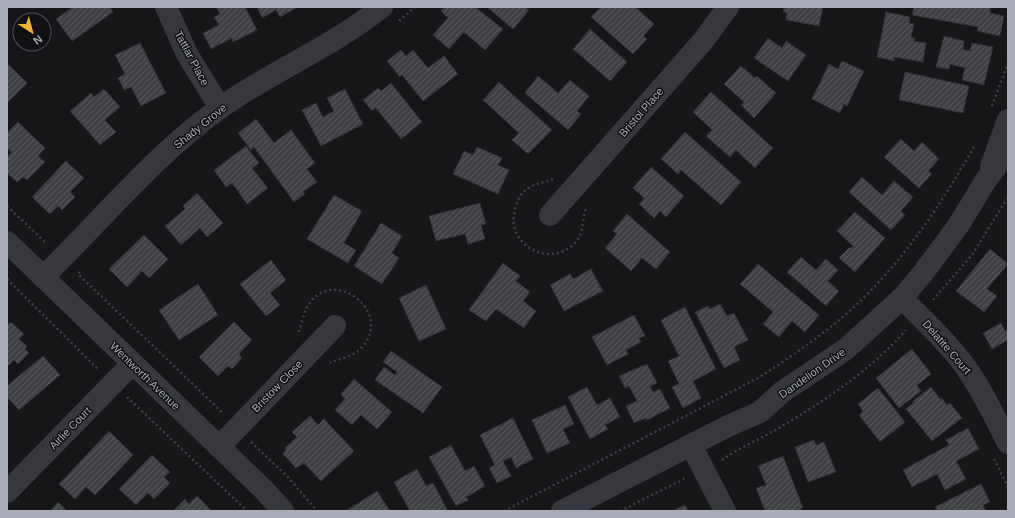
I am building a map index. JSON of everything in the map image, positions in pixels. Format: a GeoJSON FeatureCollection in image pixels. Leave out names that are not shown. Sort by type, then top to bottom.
{"type":"FeatureCollection","features":[{"type":"Feature","properties":{"kind":"street","name":"Tattlar Place"},"geometry":{"type":"LineString","coordinates":[[166,7],[187,54],[220,108]]}},
{"type":"Feature","properties":{"kind":"street","name":"Shady Grove"},"geometry":{"type":"LineString","coordinates":[[43,277],[159,159],[220,108],[344,34],[382,7]]}},
{"type":"Feature","properties":{"kind":"street","name":"Bristol Place"},"geometry":{"type":"LineString","coordinates":[[550,215],[703,41],[728,7]]}},
{"type":"Feature","properties":{"kind":"street","name":"Dandelion Drive"},"geometry":{"type":"LineString","coordinates":[[986,180],[1008,120]]}},
{"type":"Feature","properties":{"kind":"street","name":"Dandelion Drive"},"geometry":{"type":"LineString","coordinates":[[562,511],[728,426],[760,412],[782,392],[846,349],[902,298],[941,250],[986,180],[1008,151]]}},
{"type":"Feature","properties":{"kind":"street","name":"Wentworth Avenue"},"geometry":{"type":"LineString","coordinates":[[7,242],[283,511]]}},
{"type":"Feature","properties":{"kind":"street","name":"Delatite Court"},"geometry":{"type":"LineString","coordinates":[[902,298],[941,337],[964,365],[984,396],[999,448]]}},
{"type":"Feature","properties":{"kind":"street","name":"Bristow Close"},"geometry":{"type":"LineString","coordinates":[[219,447],[335,326]]}},
{"type":"Feature","properties":{"kind":"street","name":"Airlie Court"},"geometry":{"type":"LineString","coordinates":[[7,492],[132,364]]}},
{"type":"Feature","properties":{"kind":"street"},"geometry":{"type":"LineString","coordinates":[[691,445],[725,511]]}},
{"type":"Feature","properties":{"kind":"path"},"geometry":{"type":"LineString","coordinates":[[398,22],[415,7]]}},
{"type":"Feature","properties":{"kind":"path"},"geometry":{"type":"LineString","coordinates":[[991,107],[1008,63]]}},
{"type":"Feature","properties":{"kind":"path"},"geometry":{"type":"LineString","coordinates":[[504,511],[758,378],[792,356],[838,322],[872,289],[934,214],[977,140]]}},
{"type":"Feature","properties":{"kind":"path"},"geometry":{"type":"LineString","coordinates":[[933,300],[972,254],[1008,197]]}},
{"type":"Feature","properties":{"kind":"path"},"geometry":{"type":"LineString","coordinates":[[7,206],[47,244]]}},
{"type":"Feature","properties":{"kind":"path"},"geometry":{"type":"LineString","coordinates":[[83,269],[78,274],[222,413]]}},
{"type":"Feature","properties":{"kind":"path"},"geometry":{"type":"LineString","coordinates":[[7,279],[100,370]]}},
{"type":"Feature","properties":{"kind":"path"},"geometry":{"type":"LineString","coordinates":[[722,459],[773,431],[843,387],[890,347],[906,330],[911,335]]}},
{"type":"Feature","properties":{"kind":"path"},"geometry":{"type":"LineString","coordinates":[[127,396],[231,494],[247,511]]}},
{"type":"Feature","properties":{"kind":"path"},"geometry":{"type":"LineString","coordinates":[[250,441],[287,476],[317,511]]}},
{"type":"Feature","properties":{"kind":"path"},"geometry":{"type":"LineString","coordinates":[[999,448],[1008,487]]}},
{"type":"Feature","properties":{"kind":"path"},"geometry":{"type":"LineString","coordinates":[[620,511],[684,479]]}},
{"type":"Feature","properties":{"kind":"building"},"geometry":{"type":"Polygon","coordinates":[[[73,7],[110,7],[113,12],[72,41],[56,19],[73,7]]]}},
{"type":"Feature","properties":{"kind":"building"},"geometry":{"type":"Polygon","coordinates":[[[216,7],[245,7],[257,30],[233,42],[232,38],[211,49],[203,33],[219,25],[214,17],[220,14],[216,7]]]}},
{"type":"Feature","properties":{"kind":"building"},"geometry":{"type":"Polygon","coordinates":[[[257,7],[298,7],[280,17],[276,10],[262,18],[257,7]]]}},
{"type":"Feature","properties":{"kind":"building"},"geometry":{"type":"Polygon","coordinates":[[[444,7],[475,7],[503,29],[485,50],[464,32],[449,49],[433,35],[448,18],[441,11],[444,7]]]}},
{"type":"Feature","properties":{"kind":"building"},"geometry":{"type":"Polygon","coordinates":[[[487,7],[525,7],[529,10],[513,29],[487,7]]]}},
{"type":"Feature","properties":{"kind":"building"},"geometry":{"type":"Polygon","coordinates":[[[601,7],[635,7],[654,24],[643,36],[647,39],[633,54],[591,17],[601,7]]]}},
{"type":"Feature","properties":{"kind":"building"},"geometry":{"type":"Polygon","coordinates":[[[784,7],[823,7],[819,26],[786,20],[787,13],[783,12],[784,7]]]}},
{"type":"Feature","properties":{"kind":"building"},"geometry":{"type":"Polygon","coordinates":[[[914,7],[991,7],[990,13],[1004,16],[1000,36],[977,31],[978,27],[912,15],[914,7]]]}},
{"type":"Feature","properties":{"kind":"building"},"geometry":{"type":"Polygon","coordinates":[[[886,12],[910,17],[909,23],[914,24],[911,37],[915,38],[914,41],[926,43],[923,62],[894,57],[894,61],[877,57],[886,12]]]}},
{"type":"Feature","properties":{"kind":"building"},"geometry":{"type":"Polygon","coordinates":[[[590,29],[627,62],[610,81],[573,49],[590,29]]]}},
{"type":"Feature","properties":{"kind":"building"},"geometry":{"type":"Polygon","coordinates":[[[944,36],[964,41],[963,49],[970,51],[972,43],[993,47],[984,85],[962,80],[965,68],[950,64],[949,69],[936,67],[944,36]]]}},
{"type":"Feature","properties":{"kind":"building"},"geometry":{"type":"Polygon","coordinates":[[[768,38],[782,48],[786,41],[806,55],[788,81],[754,58],[768,38]]]}},
{"type":"Feature","properties":{"kind":"building"},"geometry":{"type":"Polygon","coordinates":[[[140,43],[166,93],[141,106],[131,87],[124,90],[118,78],[125,74],[115,55],[140,43]]]}},
{"type":"Feature","properties":{"kind":"building"},"geometry":{"type":"Polygon","coordinates":[[[401,50],[406,56],[413,50],[428,68],[444,56],[458,74],[423,101],[402,75],[400,77],[387,61],[401,50]]]}},
{"type":"Feature","properties":{"kind":"building"},"geometry":{"type":"Polygon","coordinates":[[[842,61],[864,71],[847,106],[844,104],[840,113],[812,99],[829,64],[838,69],[842,61]]]}},
{"type":"Feature","properties":{"kind":"building"},"geometry":{"type":"Polygon","coordinates":[[[7,63],[27,83],[7,103],[7,63]]]}},
{"type":"Feature","properties":{"kind":"building"},"geometry":{"type":"Polygon","coordinates":[[[741,66],[755,78],[757,76],[776,93],[754,118],[741,105],[744,102],[724,84],[741,66]]]}},
{"type":"Feature","properties":{"kind":"building"},"geometry":{"type":"Polygon","coordinates":[[[905,72],[969,86],[963,113],[899,100],[905,72]]]}},
{"type":"Feature","properties":{"kind":"building"},"geometry":{"type":"Polygon","coordinates":[[[538,76],[558,93],[570,80],[589,96],[577,111],[581,114],[568,130],[525,93],[538,76]]]}},
{"type":"Feature","properties":{"kind":"building"},"geometry":{"type":"Polygon","coordinates":[[[499,82],[552,130],[528,154],[512,140],[519,133],[483,100],[499,82]]]}},
{"type":"Feature","properties":{"kind":"building"},"geometry":{"type":"Polygon","coordinates":[[[391,83],[422,122],[401,139],[376,108],[372,111],[363,100],[378,88],[381,91],[391,83]]]}},
{"type":"Feature","properties":{"kind":"building"},"geometry":{"type":"Polygon","coordinates":[[[104,89],[120,107],[105,120],[116,132],[100,145],[70,111],[91,93],[94,97],[104,89]]]}},
{"type":"Feature","properties":{"kind":"building"},"geometry":{"type":"Polygon","coordinates":[[[345,89],[363,124],[321,146],[302,110],[316,103],[323,117],[334,111],[327,98],[345,89]]]}},
{"type":"Feature","properties":{"kind":"building"},"geometry":{"type":"Polygon","coordinates":[[[711,92],[773,148],[755,168],[736,150],[730,157],[706,136],[712,130],[693,112],[711,92]]]}},
{"type":"Feature","properties":{"kind":"building"},"geometry":{"type":"Polygon","coordinates":[[[256,119],[274,143],[291,130],[315,163],[307,169],[317,182],[303,192],[305,194],[294,202],[254,147],[251,150],[238,133],[256,119]]]}},
{"type":"Feature","properties":{"kind":"building"},"geometry":{"type":"Polygon","coordinates":[[[18,122],[45,148],[38,156],[45,162],[27,180],[23,177],[17,182],[7,173],[7,157],[12,152],[7,148],[7,133],[18,122]]]}},
{"type":"Feature","properties":{"kind":"building"},"geometry":{"type":"Polygon","coordinates":[[[685,132],[741,182],[721,205],[681,170],[678,174],[661,159],[685,132]]]}},
{"type":"Feature","properties":{"kind":"building"},"geometry":{"type":"Polygon","coordinates":[[[901,139],[914,151],[922,142],[939,159],[928,171],[932,174],[919,188],[884,157],[901,139]]]}},
{"type":"Feature","properties":{"kind":"building"},"geometry":{"type":"Polygon","coordinates":[[[246,146],[259,163],[252,168],[268,188],[247,204],[232,183],[226,187],[214,170],[246,146]]]}},
{"type":"Feature","properties":{"kind":"building"},"geometry":{"type":"Polygon","coordinates":[[[477,147],[502,158],[498,165],[509,170],[498,194],[453,174],[464,151],[473,155],[477,147]]]}},
{"type":"Feature","properties":{"kind":"building"},"geometry":{"type":"Polygon","coordinates":[[[66,161],[84,178],[70,192],[75,197],[62,210],[58,206],[50,214],[32,197],[66,161]]]}},
{"type":"Feature","properties":{"kind":"building"},"geometry":{"type":"Polygon","coordinates":[[[651,167],[684,196],[666,217],[660,211],[654,218],[639,204],[644,198],[633,188],[651,167]]]}},
{"type":"Feature","properties":{"kind":"building"},"geometry":{"type":"Polygon","coordinates":[[[862,177],[882,195],[894,181],[913,197],[901,211],[905,215],[891,230],[849,192],[862,177]]]}},
{"type":"Feature","properties":{"kind":"building"},"geometry":{"type":"Polygon","coordinates":[[[197,193],[223,223],[207,237],[200,228],[181,245],[165,226],[185,209],[183,206],[197,193]]]}},
{"type":"Feature","properties":{"kind":"building"},"geometry":{"type":"Polygon","coordinates":[[[334,195],[362,211],[344,243],[356,250],[348,263],[307,239],[334,195]]]}},
{"type":"Feature","properties":{"kind":"building"},"geometry":{"type":"Polygon","coordinates":[[[480,203],[486,224],[481,225],[485,239],[468,244],[465,234],[436,241],[429,216],[480,203]]]}},
{"type":"Feature","properties":{"kind":"building"},"geometry":{"type":"Polygon","coordinates":[[[855,212],[885,238],[855,272],[839,258],[853,246],[837,231],[855,212]]]}},
{"type":"Feature","properties":{"kind":"building"},"geometry":{"type":"Polygon","coordinates":[[[627,214],[670,252],[656,269],[642,258],[631,271],[605,248],[617,234],[613,231],[627,214]]]}},
{"type":"Feature","properties":{"kind":"building"},"geometry":{"type":"Polygon","coordinates":[[[381,223],[402,236],[392,253],[399,258],[382,284],[354,266],[381,223]]]}},
{"type":"Feature","properties":{"kind":"building"},"geometry":{"type":"Polygon","coordinates":[[[144,235],[168,259],[149,278],[142,271],[127,287],[109,269],[144,235]]]}},
{"type":"Feature","properties":{"kind":"building"},"geometry":{"type":"Polygon","coordinates":[[[990,249],[1008,264],[987,289],[997,296],[984,312],[956,291],[990,249]]]}},
{"type":"Feature","properties":{"kind":"building"},"geometry":{"type":"Polygon","coordinates":[[[801,257],[816,270],[826,259],[838,270],[828,281],[839,291],[826,306],[787,272],[801,257]]]}},
{"type":"Feature","properties":{"kind":"building"},"geometry":{"type":"Polygon","coordinates":[[[271,260],[286,280],[270,293],[280,305],[266,316],[240,284],[271,260]]]}},
{"type":"Feature","properties":{"kind":"building"},"geometry":{"type":"Polygon","coordinates":[[[503,263],[520,276],[516,281],[530,292],[523,301],[536,311],[524,328],[496,309],[486,321],[469,310],[503,263]]]}},
{"type":"Feature","properties":{"kind":"building"},"geometry":{"type":"Polygon","coordinates":[[[758,264],[819,315],[805,332],[792,321],[779,337],[763,324],[773,312],[740,284],[758,264]]]}},
{"type":"Feature","properties":{"kind":"building"},"geometry":{"type":"Polygon","coordinates":[[[591,269],[603,291],[564,311],[550,285],[570,274],[573,279],[591,269]]]}},
{"type":"Feature","properties":{"kind":"building"},"geometry":{"type":"Polygon","coordinates":[[[198,284],[218,315],[179,340],[159,310],[198,284]]]}},
{"type":"Feature","properties":{"kind":"building"},"geometry":{"type":"Polygon","coordinates":[[[426,285],[446,329],[419,341],[399,298],[426,285]]]}},
{"type":"Feature","properties":{"kind":"building"},"geometry":{"type":"Polygon","coordinates":[[[720,304],[727,316],[734,313],[748,340],[734,347],[740,360],[724,368],[695,312],[708,306],[710,309],[720,304]]]}},
{"type":"Feature","properties":{"kind":"building"},"geometry":{"type":"Polygon","coordinates":[[[685,307],[716,369],[693,381],[701,398],[683,408],[672,387],[679,384],[668,361],[679,356],[661,320],[685,307]]]}},
{"type":"Feature","properties":{"kind":"building"},"geometry":{"type":"Polygon","coordinates":[[[634,315],[645,336],[639,338],[641,342],[626,350],[628,354],[607,365],[592,337],[634,315]]]}},
{"type":"Feature","properties":{"kind":"building"},"geometry":{"type":"Polygon","coordinates":[[[7,322],[9,324],[11,322],[24,334],[19,339],[27,346],[25,349],[29,353],[18,364],[14,360],[7,367],[7,322]]]}},
{"type":"Feature","properties":{"kind":"building"},"geometry":{"type":"Polygon","coordinates":[[[234,322],[252,340],[239,354],[242,358],[232,369],[228,366],[218,376],[199,357],[234,322]]]}},
{"type":"Feature","properties":{"kind":"building"},"geometry":{"type":"Polygon","coordinates":[[[1001,323],[1005,331],[1008,330],[1008,340],[992,349],[983,333],[1001,323]]]}},
{"type":"Feature","properties":{"kind":"building"},"geometry":{"type":"Polygon","coordinates":[[[912,349],[931,374],[917,385],[921,391],[899,408],[876,378],[912,349]]]}},
{"type":"Feature","properties":{"kind":"building"},"geometry":{"type":"Polygon","coordinates":[[[391,351],[442,387],[423,413],[375,380],[384,367],[395,375],[397,372],[383,362],[391,351]]]}},
{"type":"Feature","properties":{"kind":"building"},"geometry":{"type":"Polygon","coordinates":[[[43,356],[60,375],[19,410],[7,397],[7,386],[43,356]]]}},
{"type":"Feature","properties":{"kind":"building"},"geometry":{"type":"Polygon","coordinates":[[[647,364],[657,383],[650,386],[653,392],[660,389],[670,408],[647,420],[646,418],[634,423],[626,406],[637,401],[629,386],[625,388],[619,376],[647,364]]]}},
{"type":"Feature","properties":{"kind":"building"},"geometry":{"type":"Polygon","coordinates":[[[354,379],[392,412],[377,429],[361,415],[352,425],[335,410],[345,399],[341,394],[354,379]]]}},
{"type":"Feature","properties":{"kind":"building"},"geometry":{"type":"Polygon","coordinates":[[[587,387],[597,405],[610,398],[620,417],[605,425],[608,429],[590,439],[568,397],[587,387]]]}},
{"type":"Feature","properties":{"kind":"building"},"geometry":{"type":"Polygon","coordinates":[[[931,387],[940,399],[942,398],[947,405],[950,403],[962,418],[932,441],[906,409],[914,402],[913,401],[931,387]]]}},
{"type":"Feature","properties":{"kind":"building"},"geometry":{"type":"Polygon","coordinates":[[[878,388],[905,422],[880,442],[859,415],[863,411],[858,404],[878,388]]]}},
{"type":"Feature","properties":{"kind":"building"},"geometry":{"type":"Polygon","coordinates":[[[565,405],[574,424],[563,429],[570,443],[547,453],[532,420],[565,405]]]}},
{"type":"Feature","properties":{"kind":"building"},"geometry":{"type":"Polygon","coordinates":[[[310,416],[318,425],[324,419],[354,451],[321,481],[304,463],[296,468],[283,454],[286,450],[285,448],[297,437],[292,432],[310,416]]]}},
{"type":"Feature","properties":{"kind":"building"},"geometry":{"type":"Polygon","coordinates":[[[513,418],[533,459],[516,468],[511,457],[503,461],[511,476],[497,483],[489,468],[495,465],[480,435],[513,418]]]}},
{"type":"Feature","properties":{"kind":"building"},"geometry":{"type":"Polygon","coordinates":[[[968,428],[979,449],[956,461],[966,479],[945,490],[937,474],[912,487],[903,470],[949,445],[946,440],[968,428]]]}},
{"type":"Feature","properties":{"kind":"building"},"geometry":{"type":"Polygon","coordinates":[[[109,431],[133,455],[95,495],[86,487],[75,499],[59,484],[109,431]]]}},
{"type":"Feature","properties":{"kind":"building"},"geometry":{"type":"Polygon","coordinates":[[[814,440],[816,445],[824,442],[836,472],[808,482],[795,447],[814,440]]]}},
{"type":"Feature","properties":{"kind":"building"},"geometry":{"type":"Polygon","coordinates":[[[451,445],[465,471],[474,466],[485,486],[466,497],[468,500],[456,506],[429,457],[451,445]]]}},
{"type":"Feature","properties":{"kind":"building"},"geometry":{"type":"Polygon","coordinates":[[[152,455],[170,472],[164,477],[170,483],[154,499],[148,493],[136,505],[119,489],[152,455]]]}},
{"type":"Feature","properties":{"kind":"building"},"geometry":{"type":"Polygon","coordinates":[[[783,456],[803,508],[796,511],[765,511],[756,488],[766,485],[758,466],[783,456]]]}},
{"type":"Feature","properties":{"kind":"building"},"geometry":{"type":"Polygon","coordinates":[[[417,469],[426,486],[433,483],[448,511],[410,511],[394,482],[417,469]]]}},
{"type":"Feature","properties":{"kind":"building"},"geometry":{"type":"Polygon","coordinates":[[[981,484],[990,502],[983,505],[986,511],[938,511],[935,507],[981,484]]]}},
{"type":"Feature","properties":{"kind":"building"},"geometry":{"type":"Polygon","coordinates":[[[377,491],[390,511],[346,511],[377,491]]]}},
{"type":"Feature","properties":{"kind":"building"},"geometry":{"type":"Polygon","coordinates":[[[197,496],[212,511],[173,511],[185,499],[189,504],[197,496]]]}},
{"type":"Feature","properties":{"kind":"building"},"geometry":{"type":"Polygon","coordinates":[[[58,502],[67,511],[50,511],[58,502]]]}},
{"type":"Feature","properties":{"kind":"building"},"geometry":{"type":"Polygon","coordinates":[[[685,505],[688,511],[672,511],[685,505]]]}}]}
